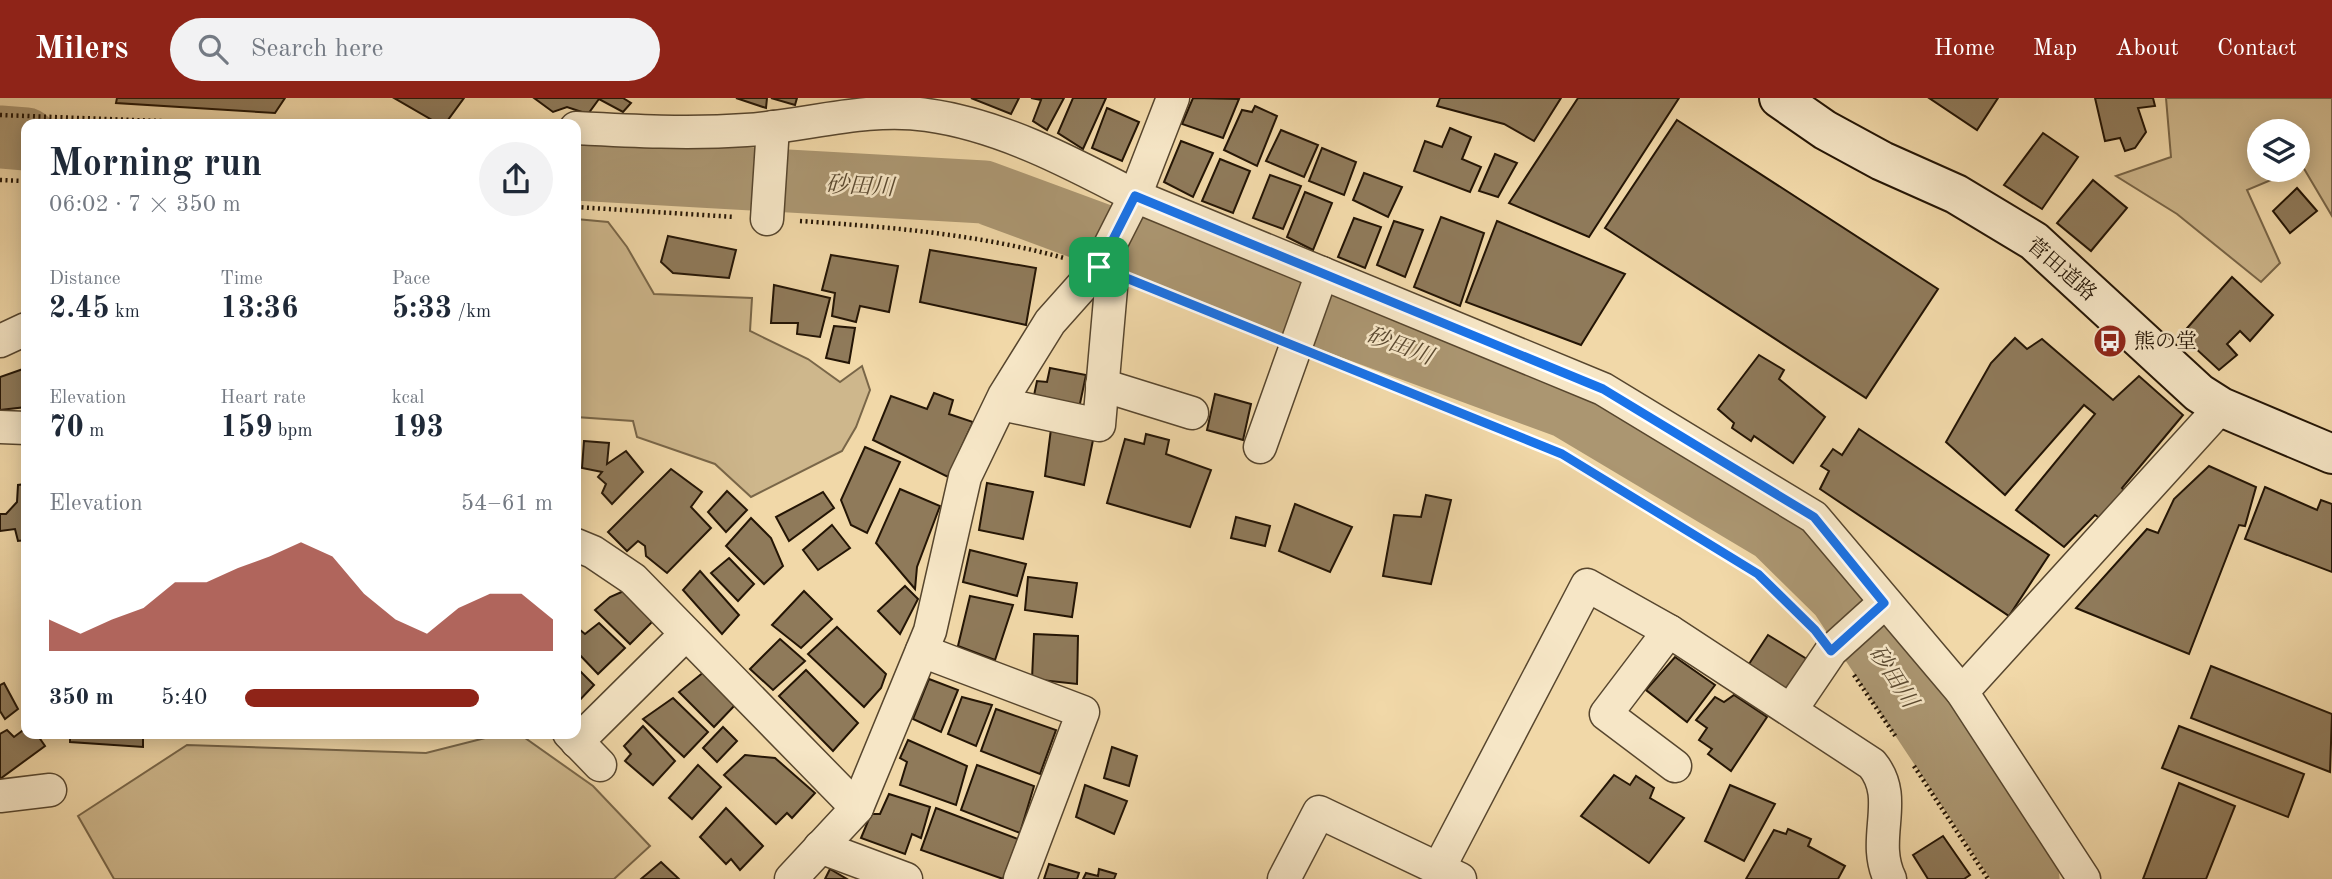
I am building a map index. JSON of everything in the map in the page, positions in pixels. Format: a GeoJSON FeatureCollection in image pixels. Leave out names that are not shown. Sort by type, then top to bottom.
{"type":"FeatureCollection","features":[{"type":"Feature","properties":{"kind":"street"},"geometry":{"type":"LineString","coordinates":[[791,879],[857,808],[930,631],[965,477],[1001,404],[1050,322],[1099,267],[1129,208],[1173,98]]}},
{"type":"Feature","properties":{"kind":"street","name":"菅田道路"},"geometry":{"type":"LineString","coordinates":[[1779,98],[1825,130],[1882,161],[1956,194],[2034,242],[2199,393],[2221,407],[2332,454]]}},
{"type":"Feature","properties":{"kind":"street"},"geometry":{"type":"LineString","coordinates":[[581,128],[638,131],[746,130],[773,139],[876,114],[925,114],[965,123],[1072,163],[1129,208],[1322,273],[1603,389],[1814,517],[1879,609],[1962,692],[2084,879]]}},
{"type":"Feature","properties":{"kind":"street"},"geometry":{"type":"LineString","coordinates":[[767,219],[773,139]]}},
{"type":"Feature","properties":{"kind":"street"},"geometry":{"type":"LineString","coordinates":[[1001,404],[1099,425],[1111,288],[1099,267]]}},
{"type":"Feature","properties":{"kind":"street"},"geometry":{"type":"LineString","coordinates":[[1260,447],[1322,273]]}},
{"type":"Feature","properties":{"kind":"street"},"geometry":{"type":"LineString","coordinates":[[0,341],[21,331]]}},
{"type":"Feature","properties":{"kind":"street"},"geometry":{"type":"LineString","coordinates":[[1102,385],[1192,412]]}},
{"type":"Feature","properties":{"kind":"street"},"geometry":{"type":"LineString","coordinates":[[1962,692],[2221,407]]}},
{"type":"Feature","properties":{"kind":"street"},"geometry":{"type":"LineString","coordinates":[[0,427],[21,428]]}},
{"type":"Feature","properties":{"kind":"street"},"geometry":{"type":"LineString","coordinates":[[581,547],[593,552],[632,579],[857,808]]}},
{"type":"Feature","properties":{"kind":"street"},"geometry":{"type":"LineString","coordinates":[[1284,879],[1319,812],[1449,874],[1587,585],[1669,631],[1872,764],[1884,778],[1887,798],[1880,839],[1890,879]]}},
{"type":"Feature","properties":{"kind":"street"},"geometry":{"type":"LineString","coordinates":[[1791,709],[1834,648],[1879,609]]}},
{"type":"Feature","properties":{"kind":"street"},"geometry":{"type":"LineString","coordinates":[[1669,631],[1606,714],[1675,766]]}},
{"type":"Feature","properties":{"kind":"street"},"geometry":{"type":"LineString","coordinates":[[581,731],[687,634]]}},
{"type":"Feature","properties":{"kind":"street"},"geometry":{"type":"LineString","coordinates":[[922,651],[1083,712],[1020,879]]}},
{"type":"Feature","properties":{"kind":"street"},"geometry":{"type":"LineString","coordinates":[[574,739],[600,765]]}},
{"type":"Feature","properties":{"kind":"street"},"geometry":{"type":"LineString","coordinates":[[0,796],[50,790]]}},
{"type":"Feature","properties":{"kind":"street"},"geometry":{"type":"LineString","coordinates":[[820,847],[906,879]]}},
{"type":"Feature","properties":{"kind":"path"},"geometry":{"type":"LineString","coordinates":[[0,115],[107,119]]}},
{"type":"Feature","properties":{"kind":"path"},"geometry":{"type":"LineString","coordinates":[[0,180],[21,181]]}},
{"type":"Feature","properties":{"kind":"path"},"geometry":{"type":"LineString","coordinates":[[581,207],[953,233],[1010,243],[1099,267],[1562,454],[1758,574],[1834,648],[1903,748]]}},
{"type":"Feature","properties":{"kind":"path"},"geometry":{"type":"LineString","coordinates":[[1910,759],[1988,879]]}},
{"type":"Feature","properties":{"kind":"shaded area"},"geometry":{"type":"Polygon","coordinates":[[[2166,98],[2332,98],[2332,216],[2310,179],[2310,119],[2247,119],[2247,182],[2266,182],[2247,190],[2280,263],[2261,282],[2177,214],[2116,176],[2171,157],[2166,98]]]}},
{"type":"Feature","properties":{"kind":"shaded area"},"geometry":{"type":"Polygon","coordinates":[[[581,219],[608,222],[627,247],[654,294],[752,298],[750,331],[808,359],[840,382],[862,366],[870,390],[856,427],[842,451],[751,497],[715,464],[637,437],[633,421],[581,417],[581,219]]]}},
{"type":"Feature","properties":{"kind":"shaded area"},"geometry":{"type":"Polygon","coordinates":[[[481,739],[526,739],[593,786],[650,846],[614,879],[114,879],[78,816],[187,745],[426,753],[481,739]]]}},
{"type":"Feature","properties":{"kind":"building"},"geometry":{"type":"Polygon","coordinates":[[[117,98],[285,98],[275,113],[116,103],[117,98]]]}},
{"type":"Feature","properties":{"kind":"building"},"geometry":{"type":"Polygon","coordinates":[[[394,98],[464,98],[449,119],[430,119],[394,98]]]}},
{"type":"Feature","properties":{"kind":"building"},"geometry":{"type":"Polygon","coordinates":[[[534,98],[623,98],[631,103],[623,112],[599,99],[588,114],[567,107],[553,112],[534,98]]]}},
{"type":"Feature","properties":{"kind":"building"},"geometry":{"type":"Polygon","coordinates":[[[736,98],[767,98],[766,108],[736,98]]]}},
{"type":"Feature","properties":{"kind":"building"},"geometry":{"type":"Polygon","coordinates":[[[771,98],[797,98],[795,105],[771,98]]]}},
{"type":"Feature","properties":{"kind":"building"},"geometry":{"type":"Polygon","coordinates":[[[971,98],[1019,98],[1011,114],[971,98]]]}},
{"type":"Feature","properties":{"kind":"building"},"geometry":{"type":"Polygon","coordinates":[[[1031,98],[1064,98],[1047,130],[1033,121],[1041,100],[1031,98]]]}},
{"type":"Feature","properties":{"kind":"building"},"geometry":{"type":"Polygon","coordinates":[[[1073,98],[1106,98],[1083,149],[1058,133],[1073,98]]]}},
{"type":"Feature","properties":{"kind":"building"},"geometry":{"type":"Polygon","coordinates":[[[1193,98],[1239,99],[1223,138],[1182,124],[1193,98]]]}},
{"type":"Feature","properties":{"kind":"building"},"geometry":{"type":"Polygon","coordinates":[[[1440,98],[1561,98],[1534,141],[1504,124],[1437,106],[1440,98]]]}},
{"type":"Feature","properties":{"kind":"building"},"geometry":{"type":"Polygon","coordinates":[[[1578,98],[1679,98],[1589,237],[1509,203],[1578,98]]]}},
{"type":"Feature","properties":{"kind":"building"},"geometry":{"type":"Polygon","coordinates":[[[1929,98],[1998,98],[1977,130],[1929,98]]]}},
{"type":"Feature","properties":{"kind":"building"},"geometry":{"type":"Polygon","coordinates":[[[2095,98],[2153,98],[2155,106],[2138,108],[2146,132],[2135,148],[2125,151],[2120,138],[2105,141],[2095,98]]]}},
{"type":"Feature","properties":{"kind":"building"},"geometry":{"type":"Polygon","coordinates":[[[1255,106],[1277,116],[1257,166],[1224,150],[1242,110],[1252,112],[1255,106]]]}},
{"type":"Feature","properties":{"kind":"building"},"geometry":{"type":"Polygon","coordinates":[[[1107,108],[1139,122],[1122,161],[1092,148],[1107,108]]]}},
{"type":"Feature","properties":{"kind":"building"},"geometry":{"type":"Polygon","coordinates":[[[1677,120],[1938,289],[1866,398],[1605,228],[1677,120]]]}},
{"type":"Feature","properties":{"kind":"building"},"geometry":{"type":"Polygon","coordinates":[[[1450,128],[1471,137],[1462,159],[1481,167],[1470,192],[1414,171],[1425,141],[1442,147],[1450,128]]]}},
{"type":"Feature","properties":{"kind":"building"},"geometry":{"type":"Polygon","coordinates":[[[1281,130],[1318,145],[1304,177],[1266,161],[1281,130]]]}},
{"type":"Feature","properties":{"kind":"building"},"geometry":{"type":"Polygon","coordinates":[[[2043,133],[2078,157],[2042,209],[2004,185],[2043,133]]]}},
{"type":"Feature","properties":{"kind":"building"},"geometry":{"type":"Polygon","coordinates":[[[1181,141],[1213,153],[1193,197],[1164,182],[1181,141]]]}},
{"type":"Feature","properties":{"kind":"building"},"geometry":{"type":"Polygon","coordinates":[[[1322,148],[1356,162],[1344,195],[1309,181],[1322,148]]]}},
{"type":"Feature","properties":{"kind":"building"},"geometry":{"type":"Polygon","coordinates":[[[1495,154],[1517,163],[1498,197],[1479,191],[1495,154]]]}},
{"type":"Feature","properties":{"kind":"building"},"geometry":{"type":"Polygon","coordinates":[[[1220,159],[1250,171],[1233,213],[1202,201],[1220,159]]]}},
{"type":"Feature","properties":{"kind":"building"},"geometry":{"type":"Polygon","coordinates":[[[1364,173],[1402,187],[1388,217],[1353,200],[1364,173]]]}},
{"type":"Feature","properties":{"kind":"building"},"geometry":{"type":"Polygon","coordinates":[[[1270,175],[1301,186],[1283,229],[1253,218],[1270,175]]]}},
{"type":"Feature","properties":{"kind":"building"},"geometry":{"type":"Polygon","coordinates":[[[2093,180],[2127,208],[2091,251],[2057,223],[2093,180]]]}},
{"type":"Feature","properties":{"kind":"building"},"geometry":{"type":"Polygon","coordinates":[[[2297,188],[2317,211],[2290,233],[2273,211],[2297,188]]]}},
{"type":"Feature","properties":{"kind":"building"},"geometry":{"type":"Polygon","coordinates":[[[1305,192],[1332,203],[1313,250],[1287,237],[1305,192]]]}},
{"type":"Feature","properties":{"kind":"building"},"geometry":{"type":"Polygon","coordinates":[[[1441,217],[1484,233],[1460,306],[1414,287],[1441,217]]]}},
{"type":"Feature","properties":{"kind":"building"},"geometry":{"type":"Polygon","coordinates":[[[1354,218],[1381,227],[1365,268],[1338,257],[1354,218]]]}},
{"type":"Feature","properties":{"kind":"building"},"geometry":{"type":"Polygon","coordinates":[[[1394,221],[1423,230],[1405,277],[1377,265],[1394,221]]]}},
{"type":"Feature","properties":{"kind":"building"},"geometry":{"type":"Polygon","coordinates":[[[1497,221],[1625,274],[1581,345],[1466,302],[1497,221]]]}},
{"type":"Feature","properties":{"kind":"building"},"geometry":{"type":"Polygon","coordinates":[[[668,236],[736,250],[729,278],[673,273],[661,262],[668,236]]]}},
{"type":"Feature","properties":{"kind":"building"},"geometry":{"type":"Polygon","coordinates":[[[930,250],[1036,268],[1026,325],[920,302],[930,250]]]}},
{"type":"Feature","properties":{"kind":"building"},"geometry":{"type":"Polygon","coordinates":[[[831,255],[898,266],[889,312],[860,306],[856,322],[832,316],[835,293],[822,290],[831,255]]]}},
{"type":"Feature","properties":{"kind":"building"},"geometry":{"type":"Polygon","coordinates":[[[2232,277],[2273,315],[2250,341],[2240,331],[2227,344],[2237,355],[2219,370],[2181,335],[2232,277]]]}},
{"type":"Feature","properties":{"kind":"building"},"geometry":{"type":"Polygon","coordinates":[[[774,285],[830,298],[820,337],[797,334],[798,323],[771,323],[774,285]]]}},
{"type":"Feature","properties":{"kind":"building"},"geometry":{"type":"Polygon","coordinates":[[[834,326],[855,328],[849,363],[826,358],[834,326]]]}},
{"type":"Feature","properties":{"kind":"building"},"geometry":{"type":"Polygon","coordinates":[[[2015,338],[2027,349],[2042,339],[2113,400],[2139,376],[2183,415],[2122,488],[2129,496],[2104,521],[2095,515],[2064,547],[2016,510],[2095,414],[2084,405],[2005,495],[1946,442],[1991,363],[2015,338]]]}},
{"type":"Feature","properties":{"kind":"building"},"geometry":{"type":"Polygon","coordinates":[[[1759,355],[1784,370],[1779,379],[1825,417],[1793,463],[1754,436],[1751,441],[1732,428],[1734,423],[1718,409],[1759,355]]]}},
{"type":"Feature","properties":{"kind":"building"},"geometry":{"type":"Polygon","coordinates":[[[1050,368],[1086,375],[1078,413],[1032,405],[1037,381],[1047,382],[1050,368]]]}},
{"type":"Feature","properties":{"kind":"building"},"geometry":{"type":"Polygon","coordinates":[[[21,370],[21,408],[0,410],[0,377],[21,370]]]}},
{"type":"Feature","properties":{"kind":"building"},"geometry":{"type":"Polygon","coordinates":[[[934,393],[953,400],[949,414],[973,422],[948,477],[873,440],[891,396],[927,409],[934,393]]]}},
{"type":"Feature","properties":{"kind":"building"},"geometry":{"type":"Polygon","coordinates":[[[1215,394],[1251,404],[1243,440],[1207,430],[1215,394]]]}},
{"type":"Feature","properties":{"kind":"building"},"geometry":{"type":"Polygon","coordinates":[[[1051,429],[1094,435],[1084,485],[1045,476],[1051,429]]]}},
{"type":"Feature","properties":{"kind":"building"},"geometry":{"type":"Polygon","coordinates":[[[1859,429],[2049,555],[2009,616],[1820,489],[1829,471],[1821,466],[1833,449],[1842,455],[1859,429]]]}},
{"type":"Feature","properties":{"kind":"building"},"geometry":{"type":"Polygon","coordinates":[[[1146,434],[1169,440],[1166,454],[1211,470],[1190,527],[1107,503],[1125,439],[1144,444],[1146,434]]]}},
{"type":"Feature","properties":{"kind":"building"},"geometry":{"type":"Polygon","coordinates":[[[584,441],[609,443],[607,464],[626,451],[643,472],[612,504],[602,493],[606,484],[598,477],[602,472],[582,468],[584,441]]]}},
{"type":"Feature","properties":{"kind":"building"},"geometry":{"type":"Polygon","coordinates":[[[865,447],[900,462],[867,533],[851,525],[841,500],[865,447]]]}},
{"type":"Feature","properties":{"kind":"building"},"geometry":{"type":"Polygon","coordinates":[[[2209,466],[2256,487],[2245,526],[2239,525],[2189,654],[2076,608],[2147,529],[2158,533],[2174,499],[2209,466]]]}},
{"type":"Feature","properties":{"kind":"building"},"geometry":{"type":"Polygon","coordinates":[[[671,469],[702,492],[691,507],[711,528],[667,573],[646,556],[645,546],[638,541],[627,551],[608,532],[671,469]]]}},
{"type":"Feature","properties":{"kind":"building"},"geometry":{"type":"Polygon","coordinates":[[[987,483],[1033,492],[1023,539],[979,530],[987,483]]]}},
{"type":"Feature","properties":{"kind":"building"},"geometry":{"type":"Polygon","coordinates":[[[18,485],[21,485],[21,541],[18,541],[15,529],[0,531],[0,514],[6,514],[17,502],[18,485]]]}},
{"type":"Feature","properties":{"kind":"building"},"geometry":{"type":"Polygon","coordinates":[[[2265,487],[2317,510],[2321,500],[2332,504],[2332,572],[2245,539],[2265,487]]]}},
{"type":"Feature","properties":{"kind":"building"},"geometry":{"type":"Polygon","coordinates":[[[900,489],[940,506],[917,567],[915,589],[876,543],[900,489]]]}},
{"type":"Feature","properties":{"kind":"building"},"geometry":{"type":"Polygon","coordinates":[[[727,491],[747,510],[726,532],[708,512],[727,491]]]}},
{"type":"Feature","properties":{"kind":"building"},"geometry":{"type":"Polygon","coordinates":[[[823,492],[834,508],[789,541],[776,517],[823,492]]]}},
{"type":"Feature","properties":{"kind":"building"},"geometry":{"type":"Polygon","coordinates":[[[1426,495],[1451,500],[1431,584],[1383,576],[1394,515],[1421,517],[1426,495]]]}},
{"type":"Feature","properties":{"kind":"building"},"geometry":{"type":"Polygon","coordinates":[[[1295,504],[1352,527],[1330,572],[1279,551],[1295,504]]]}},
{"type":"Feature","properties":{"kind":"building"},"geometry":{"type":"Polygon","coordinates":[[[1236,517],[1270,526],[1265,546],[1231,538],[1236,517]]]}},
{"type":"Feature","properties":{"kind":"building"},"geometry":{"type":"Polygon","coordinates":[[[751,518],[771,538],[783,566],[764,584],[726,546],[751,518]]]}},
{"type":"Feature","properties":{"kind":"building"},"geometry":{"type":"Polygon","coordinates":[[[832,525],[850,548],[818,570],[803,550],[832,525]]]}},
{"type":"Feature","properties":{"kind":"building"},"geometry":{"type":"Polygon","coordinates":[[[970,550],[1026,564],[1017,596],[963,582],[970,550]]]}},
{"type":"Feature","properties":{"kind":"building"},"geometry":{"type":"Polygon","coordinates":[[[729,558],[754,584],[738,601],[711,573],[729,558]]]}},
{"type":"Feature","properties":{"kind":"building"},"geometry":{"type":"Polygon","coordinates":[[[700,571],[739,615],[722,634],[683,590],[700,571]]]}},
{"type":"Feature","properties":{"kind":"building"},"geometry":{"type":"Polygon","coordinates":[[[1028,577],[1077,583],[1072,617],[1025,610],[1028,577]]]}},
{"type":"Feature","properties":{"kind":"building"},"geometry":{"type":"Polygon","coordinates":[[[905,586],[918,599],[900,634],[878,611],[905,586]]]}},
{"type":"Feature","properties":{"kind":"building"},"geometry":{"type":"Polygon","coordinates":[[[626,590],[654,620],[630,644],[595,610],[610,597],[626,590]]]}},
{"type":"Feature","properties":{"kind":"building"},"geometry":{"type":"Polygon","coordinates":[[[804,591],[832,619],[801,648],[772,625],[804,591]]]}},
{"type":"Feature","properties":{"kind":"building"},"geometry":{"type":"Polygon","coordinates":[[[970,596],[1013,605],[995,660],[958,646],[970,596]]]}},
{"type":"Feature","properties":{"kind":"building"},"geometry":{"type":"Polygon","coordinates":[[[599,623],[625,648],[598,674],[581,656],[581,631],[585,634],[599,623]]]}},
{"type":"Feature","properties":{"kind":"building"},"geometry":{"type":"Polygon","coordinates":[[[837,627],[886,674],[881,688],[864,707],[808,654],[837,627]]]}},
{"type":"Feature","properties":{"kind":"building"},"geometry":{"type":"Polygon","coordinates":[[[1034,634],[1078,636],[1077,684],[1032,679],[1034,634]]]}},
{"type":"Feature","properties":{"kind":"building"},"geometry":{"type":"Polygon","coordinates":[[[1768,635],[1810,661],[1786,692],[1749,664],[1768,635]]]}},
{"type":"Feature","properties":{"kind":"building"},"geometry":{"type":"Polygon","coordinates":[[[780,639],[805,661],[773,690],[750,669],[780,639]]]}},
{"type":"Feature","properties":{"kind":"building"},"geometry":{"type":"Polygon","coordinates":[[[1675,657],[1715,685],[1687,722],[1646,690],[1675,657]]]}},
{"type":"Feature","properties":{"kind":"building"},"geometry":{"type":"Polygon","coordinates":[[[2211,666],[2332,714],[2330,772],[2191,718],[2211,666]]]}},
{"type":"Feature","properties":{"kind":"building"},"geometry":{"type":"Polygon","coordinates":[[[806,670],[858,723],[833,751],[779,696],[806,670]]]}},
{"type":"Feature","properties":{"kind":"building"},"geometry":{"type":"Polygon","coordinates":[[[705,671],[737,703],[714,727],[679,692],[705,671]]]}},
{"type":"Feature","properties":{"kind":"building"},"geometry":{"type":"Polygon","coordinates":[[[581,672],[594,685],[581,699],[581,672]]]}},
{"type":"Feature","properties":{"kind":"building"},"geometry":{"type":"Polygon","coordinates":[[[929,679],[958,690],[941,732],[913,719],[929,679]]]}},
{"type":"Feature","properties":{"kind":"building"},"geometry":{"type":"Polygon","coordinates":[[[4,683],[18,709],[5,719],[0,711],[0,685],[4,683]]]}},
{"type":"Feature","properties":{"kind":"building"},"geometry":{"type":"Polygon","coordinates":[[[1734,695],[1767,717],[1731,771],[1708,754],[1712,749],[1699,740],[1707,728],[1696,720],[1715,697],[1724,702],[1734,695]]]}},
{"type":"Feature","properties":{"kind":"building"},"geometry":{"type":"Polygon","coordinates":[[[962,697],[992,705],[976,746],[948,734],[962,697]]]}},
{"type":"Feature","properties":{"kind":"building"},"geometry":{"type":"Polygon","coordinates":[[[673,698],[708,732],[684,757],[643,719],[673,698]]]}},
{"type":"Feature","properties":{"kind":"building"},"geometry":{"type":"Polygon","coordinates":[[[996,709],[1056,730],[1040,774],[981,751],[996,709]]]}},
{"type":"Feature","properties":{"kind":"building"},"geometry":{"type":"Polygon","coordinates":[[[643,726],[675,761],[653,785],[625,761],[631,754],[624,746],[643,726]]]}},
{"type":"Feature","properties":{"kind":"building"},"geometry":{"type":"Polygon","coordinates":[[[2179,726],[2304,774],[2288,817],[2162,768],[2179,726]]]}},
{"type":"Feature","properties":{"kind":"building"},"geometry":{"type":"Polygon","coordinates":[[[723,727],[737,741],[717,762],[703,748],[723,727]]]}},
{"type":"Feature","properties":{"kind":"building"},"geometry":{"type":"Polygon","coordinates":[[[7,730],[14,737],[21,732],[21,739],[40,739],[45,746],[0,779],[0,734],[7,730]]]}},
{"type":"Feature","properties":{"kind":"building"},"geometry":{"type":"Polygon","coordinates":[[[70,739],[143,739],[143,747],[70,742],[70,739]]]}},
{"type":"Feature","properties":{"kind":"building"},"geometry":{"type":"Polygon","coordinates":[[[908,740],[967,766],[956,805],[900,785],[907,762],[900,758],[908,740]]]}},
{"type":"Feature","properties":{"kind":"building"},"geometry":{"type":"Polygon","coordinates":[[[1112,747],[1137,756],[1129,786],[1104,778],[1112,747]]]}},
{"type":"Feature","properties":{"kind":"building"},"geometry":{"type":"Polygon","coordinates":[[[745,755],[775,758],[815,793],[792,818],[787,813],[776,824],[724,775],[745,755]]]}},
{"type":"Feature","properties":{"kind":"building"},"geometry":{"type":"Polygon","coordinates":[[[698,765],[721,787],[692,819],[669,798],[698,765]]]}},
{"type":"Feature","properties":{"kind":"building"},"geometry":{"type":"Polygon","coordinates":[[[977,765],[1034,786],[1020,833],[961,810],[977,765]]]}},
{"type":"Feature","properties":{"kind":"building"},"geometry":{"type":"Polygon","coordinates":[[[1614,775],[1630,785],[1636,776],[1654,788],[1650,798],[1684,818],[1649,863],[1581,816],[1614,775]]]}},
{"type":"Feature","properties":{"kind":"building"},"geometry":{"type":"Polygon","coordinates":[[[2179,783],[2235,806],[2206,879],[2143,879],[2179,783]]]}},
{"type":"Feature","properties":{"kind":"building"},"geometry":{"type":"Polygon","coordinates":[[[1085,785],[1127,801],[1114,834],[1076,817],[1085,785]]]}},
{"type":"Feature","properties":{"kind":"building"},"geometry":{"type":"Polygon","coordinates":[[[1730,785],[1775,804],[1744,861],[1705,841],[1730,785]]]}},
{"type":"Feature","properties":{"kind":"building"},"geometry":{"type":"Polygon","coordinates":[[[889,794],[930,807],[921,838],[912,834],[905,854],[861,838],[871,814],[880,814],[889,794]]]}},
{"type":"Feature","properties":{"kind":"building"},"geometry":{"type":"Polygon","coordinates":[[[726,808],[763,846],[740,870],[731,859],[726,864],[700,837],[726,808]]]}},
{"type":"Feature","properties":{"kind":"building"},"geometry":{"type":"Polygon","coordinates":[[[936,808],[1018,839],[1003,879],[921,850],[936,808]]]}},
{"type":"Feature","properties":{"kind":"building"},"geometry":{"type":"Polygon","coordinates":[[[1788,829],[1811,839],[1808,846],[1845,866],[1838,879],[1746,879],[1774,830],[1786,834],[1788,829]]]}},
{"type":"Feature","properties":{"kind":"building"},"geometry":{"type":"Polygon","coordinates":[[[1943,836],[1970,875],[1964,879],[1928,879],[1913,855],[1943,836]]]}},
{"type":"Feature","properties":{"kind":"building"},"geometry":{"type":"Polygon","coordinates":[[[661,862],[679,879],[641,879],[661,862]]]}},
{"type":"Feature","properties":{"kind":"building"},"geometry":{"type":"Polygon","coordinates":[[[1049,864],[1079,873],[1077,879],[1044,879],[1049,864]]]}},
{"type":"Feature","properties":{"kind":"building"},"geometry":{"type":"Polygon","coordinates":[[[830,869],[847,879],[825,879],[830,869]]]}},
{"type":"Feature","properties":{"kind":"building"},"geometry":{"type":"Polygon","coordinates":[[[1099,869],[1116,874],[1114,879],[1083,879],[1086,873],[1098,876],[1099,869]]]}},
{"type":"Feature","properties":{"kind":"waterway","name":"砂田川"},"geometry":{"type":"LineString","coordinates":[[0,137],[21,139]]}},
{"type":"Feature","properties":{"kind":"waterway","name":"砂田川"},"geometry":{"type":"LineString","coordinates":[[581,169],[984,192],[1567,407],[1775,531],[1840,595],[2028,879]]}},
{"type":"Feature","properties":{"kind":"place","name":"熊の堂"},"geometry":{"type":"Point","coordinates":[2110,341]}},
{"type":"Feature","properties":{"kind":"route"},"geometry":{"type":"LineString","coordinates":[[1135,196],[1603,389],[1814,517],[1884,603],[1874,615],[1831,651],[1815,630],[1758,574],[1647,509],[1562,454],[1099,267],[1135,196]]}}]}
